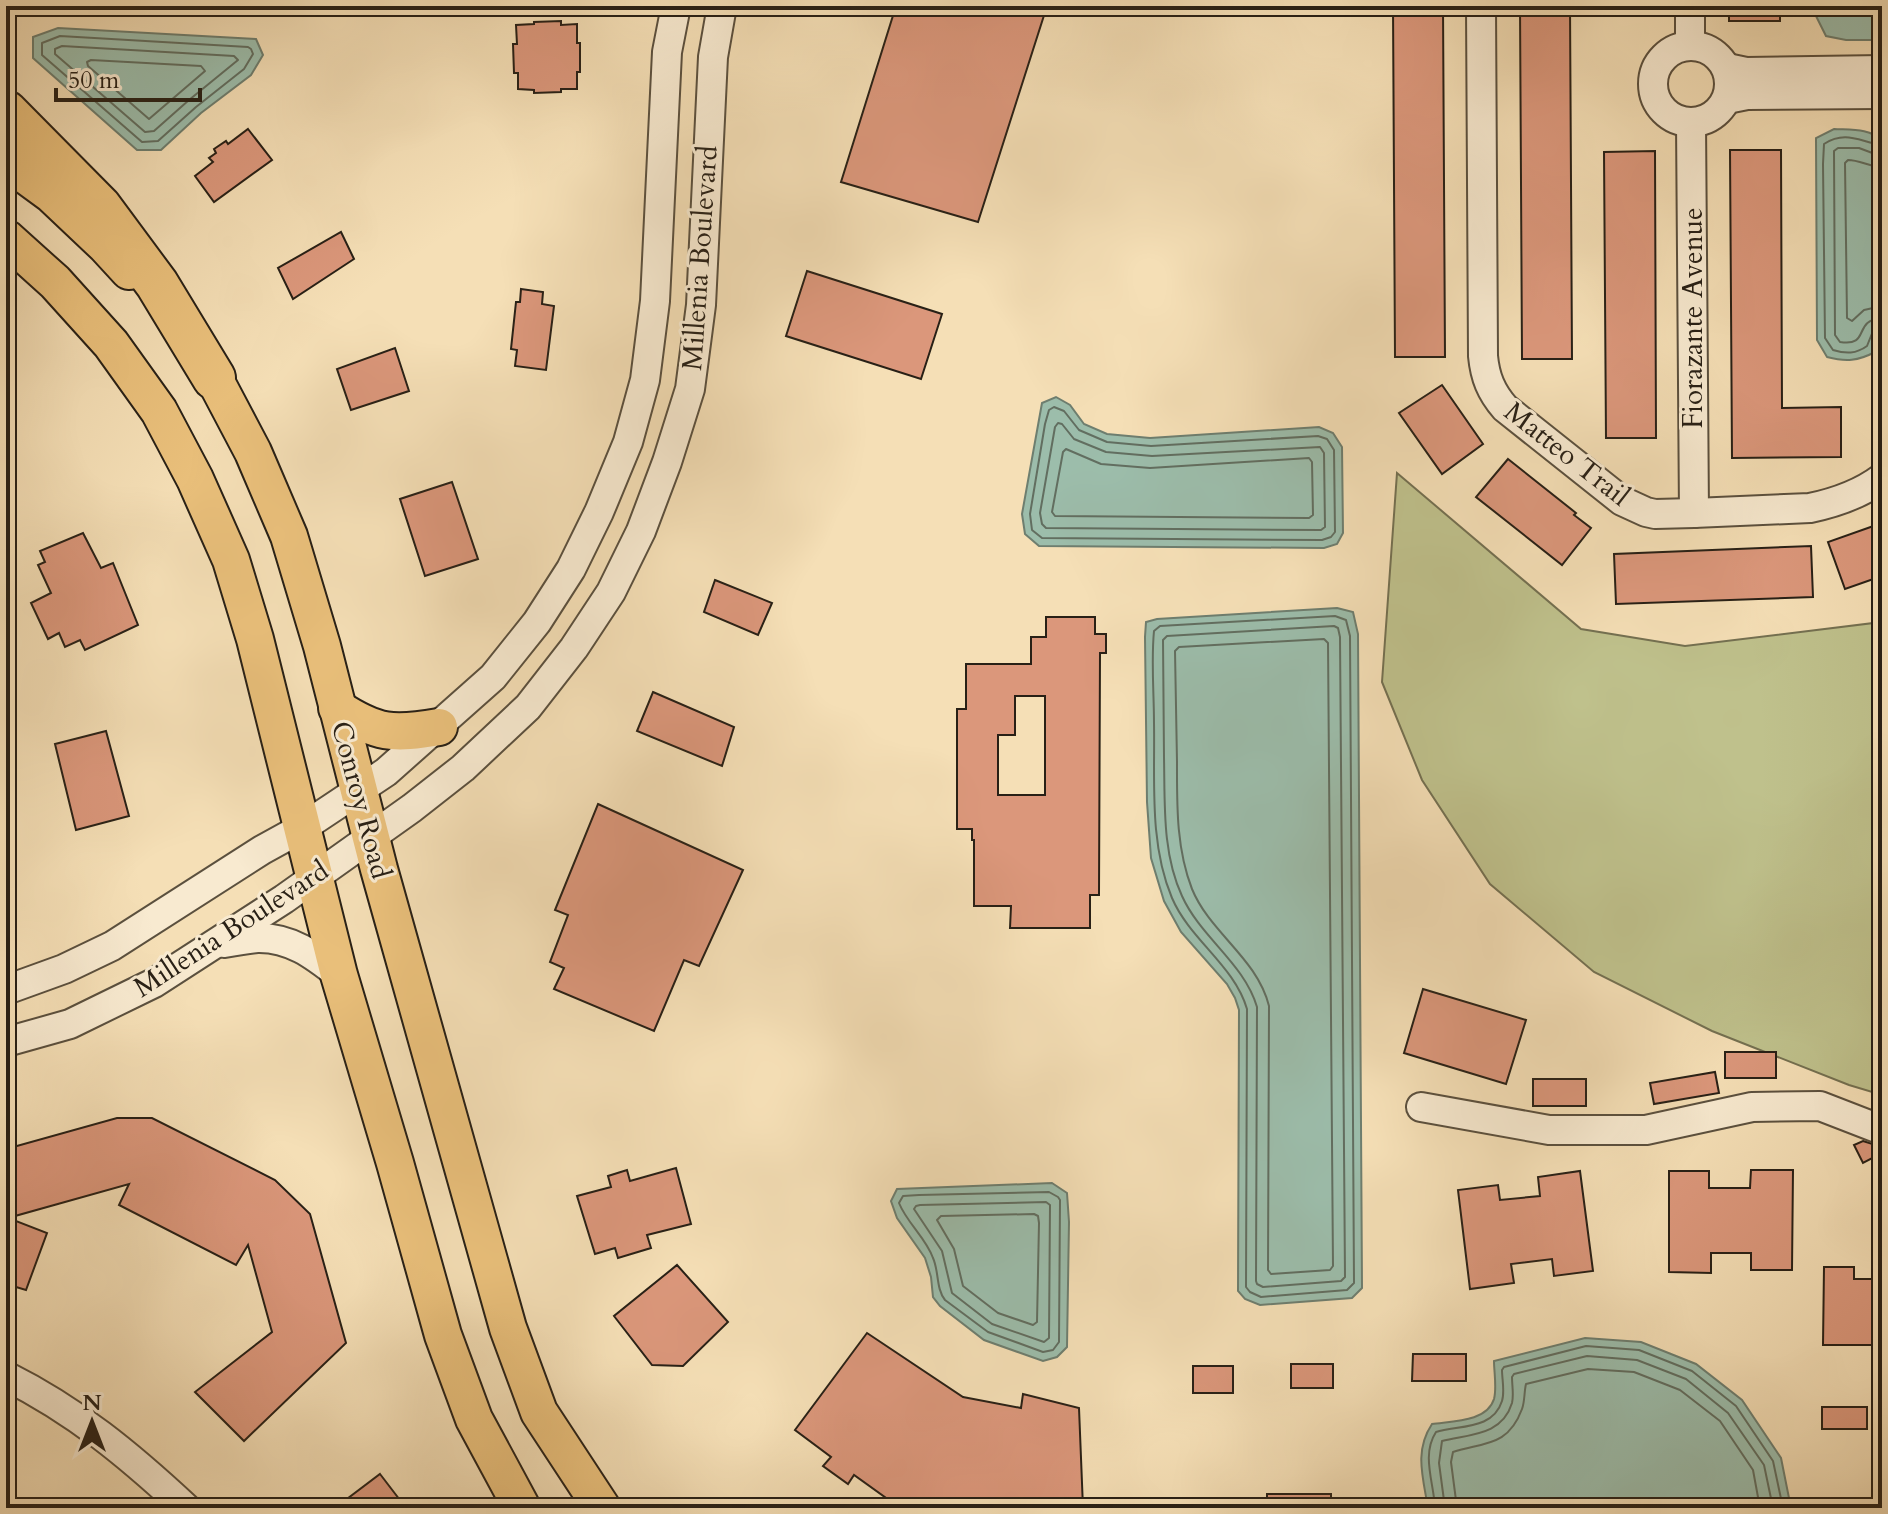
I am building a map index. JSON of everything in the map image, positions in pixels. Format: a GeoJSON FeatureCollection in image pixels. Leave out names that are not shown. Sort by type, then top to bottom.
{"type":"FeatureCollection","features":[{"type":"Feature","properties":{"kind":"highway"},"geometry":{"type":"LineString","coordinates":[[6,112],[100,207],[157,284],[214,378]]}},
{"type":"Feature","properties":{"kind":"main road","name":"Conroy Road"},"geometry":{"type":"LineString","coordinates":[[6,161],[51,194],[106,246],[164,308],[214,378],[253,452],[289,536],[322,646],[370,837],[508,1328],[539,1412],[602,1508]]}},
{"type":"Feature","properties":{"kind":"main road"},"geometry":{"type":"LineString","coordinates":[[6,238],[55,282],[111,344],[159,411],[195,479],[235,573],[255,639],[339,975],[443,1335],[474,1419],[522,1508]]}},
{"type":"Feature","properties":{"kind":"main road"},"geometry":{"type":"LineString","coordinates":[[337,708],[380,731],[409,732],[439,727]]}},
{"type":"Feature","properties":{"kind":"street","name":"Millenia Boulevard"},"geometry":{"type":"LineString","coordinates":[[6,990],[56,973],[104,950],[302,828],[386,772],[493,677],[537,622],[571,569],[599,512],[628,442],[645,380],[655,301],[667,52],[676,6]]}},
{"type":"Feature","properties":{"kind":"street","name":"Millenia Boulevard"},"geometry":{"type":"LineString","coordinates":[[6,1042],[70,1024],[154,983],[315,877],[463,768],[528,707],[574,648],[611,592],[641,531],[690,389],[701,305],[713,57],[722,6]]}},
{"type":"Feature","properties":{"kind":"street","name":"Matteo Trail"},"geometry":{"type":"LineString","coordinates":[[1481,6],[1483,356],[1489,385],[1505,408],[1622,501],[1655,514],[1810,508],[1865,489],[1882,478]]}},
{"type":"Feature","properties":{"kind":"street"},"geometry":{"type":"LineString","coordinates":[[1690,6],[1690,45]]}},
{"type":"Feature","properties":{"kind":"street"},"geometry":{"type":"LineString","coordinates":[[1690,45],[1712,51],[1727,68],[1730,89],[1727,99],[1721,109],[1702,121],[1680,121],[1662,109],[1656,100],[1653,79],[1656,68],[1670,52],[1680,47],[1690,45]]}},
{"type":"Feature","properties":{"kind":"street"},"geometry":{"type":"LineString","coordinates":[[1727,68],[1796,83],[1882,94]]}},
{"type":"Feature","properties":{"kind":"street"},"geometry":{"type":"LineString","coordinates":[[1727,99],[1796,83],[1882,70]]}},
{"type":"Feature","properties":{"kind":"street","name":"Fiorazante Avenue"},"geometry":{"type":"LineString","coordinates":[[1691,122],[1694,513]]}},
{"type":"Feature","properties":{"kind":"street"},"geometry":{"type":"LineString","coordinates":[[661,170],[707,171]]}},
{"type":"Feature","properties":{"kind":"street"},"geometry":{"type":"LineString","coordinates":[[659,208],[705,210]]}},
{"type":"Feature","properties":{"kind":"street"},"geometry":{"type":"LineString","coordinates":[[215,944],[259,938],[290,943],[313,955],[339,975]]}},
{"type":"Feature","properties":{"kind":"street"},"geometry":{"type":"LineString","coordinates":[[1421,1107],[1549,1130],[1646,1130],[1752,1107],[1820,1106],[1882,1130]]}},
{"type":"Feature","properties":{"kind":"street"},"geometry":{"type":"LineString","coordinates":[[6,1376],[84,1421],[186,1508]]}},
{"type":"Feature","properties":{"kind":"green space"},"geometry":{"type":"Polygon","coordinates":[[[1397,473],[1581,629],[1685,646],[1882,622],[1882,1095],[1712,1031],[1594,972],[1490,884],[1422,780],[1382,682],[1397,473]]]}},
{"type":"Feature","properties":{"kind":"water"},"geometry":{"type":"Polygon","coordinates":[[[1814,6],[1882,6],[1882,28],[1874,40],[1826,36],[1814,6]]]}},
{"type":"Feature","properties":{"kind":"water"},"geometry":{"type":"Polygon","coordinates":[[[58,28],[256,39],[263,55],[251,75],[201,113],[161,150],[137,150],[33,58],[33,37],[58,28]]]}},
{"type":"Feature","properties":{"kind":"water"},"geometry":{"type":"Polygon","coordinates":[[[1834,129],[1866,132],[1882,141],[1882,318],[1875,352],[1852,360],[1827,357],[1817,340],[1816,138],[1834,129]]]}},
{"type":"Feature","properties":{"kind":"water"},"geometry":{"type":"Polygon","coordinates":[[[1056,397],[1070,405],[1084,424],[1107,434],[1150,438],[1319,427],[1333,433],[1342,447],[1343,533],[1337,544],[1324,548],[1039,546],[1025,534],[1022,514],[1042,403],[1056,397]]]}},
{"type":"Feature","properties":{"kind":"water"},"geometry":{"type":"Polygon","coordinates":[[[1337,608],[1353,612],[1358,634],[1362,1288],[1352,1298],[1260,1305],[1245,1299],[1238,1291],[1239,1010],[1227,984],[1181,932],[1164,901],[1151,858],[1147,802],[1146,622],[1337,608]]]}},
{"type":"Feature","properties":{"kind":"water"},"geometry":{"type":"Polygon","coordinates":[[[1052,1183],[1067,1193],[1067,1347],[1057,1357],[1043,1361],[984,1340],[940,1306],[933,1297],[925,1258],[897,1218],[891,1201],[897,1189],[1052,1183]]]}},
{"type":"Feature","properties":{"kind":"water"},"geometry":{"type":"Polygon","coordinates":[[[1585,1338],[1641,1342],[1696,1364],[1742,1400],[1781,1458],[1791,1508],[1428,1508],[1422,1454],[1426,1434],[1432,1424],[1468,1419],[1490,1407],[1495,1390],[1494,1361],[1585,1338]]]}},
{"type":"Feature","properties":{"kind":"building"},"geometry":{"type":"Polygon","coordinates":[[[896,6],[1047,6],[978,222],[841,182],[896,6]]]}},
{"type":"Feature","properties":{"kind":"building"},"geometry":{"type":"Polygon","coordinates":[[[1393,6],[1443,6],[1445,357],[1395,357],[1393,6]]]}},
{"type":"Feature","properties":{"kind":"building"},"geometry":{"type":"Polygon","coordinates":[[[1520,6],[1570,6],[1572,359],[1522,359],[1520,6]]]}},
{"type":"Feature","properties":{"kind":"building"},"geometry":{"type":"Polygon","coordinates":[[[1729,6],[1780,6],[1780,21],[1729,21],[1729,6]]]}},
{"type":"Feature","properties":{"kind":"building"},"geometry":{"type":"Polygon","coordinates":[[[561,21],[561,25],[577,24],[580,72],[577,72],[577,89],[534,93],[534,90],[518,89],[513,44],[517,44],[516,25],[561,21]]]}},
{"type":"Feature","properties":{"kind":"building"},"geometry":{"type":"Polygon","coordinates":[[[248,129],[272,160],[214,202],[195,176],[213,162],[209,158],[216,153],[214,149],[226,141],[228,144],[248,129]]]}},
{"type":"Feature","properties":{"kind":"building"},"geometry":{"type":"Polygon","coordinates":[[[1730,150],[1781,150],[1782,408],[1841,407],[1841,457],[1732,458],[1730,150]]]}},
{"type":"Feature","properties":{"kind":"building"},"geometry":{"type":"Polygon","coordinates":[[[1655,151],[1656,438],[1606,438],[1604,152],[1655,151]]]}},
{"type":"Feature","properties":{"kind":"building"},"geometry":{"type":"Polygon","coordinates":[[[341,232],[354,259],[293,299],[278,268],[341,232]]]}},
{"type":"Feature","properties":{"kind":"building"},"geometry":{"type":"Polygon","coordinates":[[[807,271],[942,314],[921,379],[786,336],[807,271]]]}},
{"type":"Feature","properties":{"kind":"building"},"geometry":{"type":"Polygon","coordinates":[[[521,289],[543,292],[542,304],[554,306],[546,370],[515,366],[517,350],[511,349],[516,302],[520,302],[521,289]]]}},
{"type":"Feature","properties":{"kind":"building"},"geometry":{"type":"Polygon","coordinates":[[[395,348],[409,391],[351,410],[337,369],[395,348]]]}},
{"type":"Feature","properties":{"kind":"building"},"geometry":{"type":"Polygon","coordinates":[[[1442,385],[1483,444],[1442,474],[1399,413],[1442,385]]]}},
{"type":"Feature","properties":{"kind":"building"},"geometry":{"type":"Polygon","coordinates":[[[1508,459],[1591,528],[1562,565],[1476,497],[1508,459]]]}},
{"type":"Feature","properties":{"kind":"building"},"geometry":{"type":"Polygon","coordinates":[[[452,482],[478,559],[425,576],[400,499],[452,482]]]}},
{"type":"Feature","properties":{"kind":"building"},"geometry":{"type":"Polygon","coordinates":[[[1882,523],[1882,576],[1845,589],[1828,542],[1882,523]]]}},
{"type":"Feature","properties":{"kind":"building"},"geometry":{"type":"Polygon","coordinates":[[[83,533],[101,568],[113,563],[138,625],[85,650],[80,640],[65,647],[59,633],[48,639],[31,603],[51,593],[38,565],[45,562],[40,551],[83,533]]]}},
{"type":"Feature","properties":{"kind":"building"},"geometry":{"type":"Polygon","coordinates":[[[1811,546],[1813,597],[1616,604],[1614,554],[1811,546]]]}},
{"type":"Feature","properties":{"kind":"building"},"geometry":{"type":"Polygon","coordinates":[[[715,580],[772,603],[758,635],[704,612],[715,580]]]}},
{"type":"Feature","properties":{"kind":"building"},"geometry":{"type":"Polygon","coordinates":[[[1046,617],[1095,617],[1095,634],[1106,634],[1106,653],[1100,653],[1099,895],[1090,895],[1090,928],[1010,928],[1011,906],[974,906],[972,829],[957,829],[957,709],[966,709],[966,664],[1031,664],[1031,637],[1046,637],[1046,617]],[[1015,696],[1015,735],[998,735],[998,795],[1045,795],[1045,696],[1015,696]]]}},
{"type":"Feature","properties":{"kind":"building"},"geometry":{"type":"Polygon","coordinates":[[[653,692],[734,727],[722,766],[637,731],[653,692]]]}},
{"type":"Feature","properties":{"kind":"building"},"geometry":{"type":"Polygon","coordinates":[[[106,731],[129,816],[76,830],[55,744],[106,731]]]}},
{"type":"Feature","properties":{"kind":"building"},"geometry":{"type":"Polygon","coordinates":[[[598,804],[743,870],[699,966],[684,960],[654,1031],[554,989],[564,968],[550,962],[568,915],[555,910],[598,804]]]}},
{"type":"Feature","properties":{"kind":"building"},"geometry":{"type":"Polygon","coordinates":[[[1423,989],[1526,1020],[1506,1084],[1404,1053],[1423,989]]]}},
{"type":"Feature","properties":{"kind":"building"},"geometry":{"type":"Polygon","coordinates":[[[1725,1052],[1776,1052],[1776,1078],[1725,1078],[1725,1052]]]}},
{"type":"Feature","properties":{"kind":"building"},"geometry":{"type":"Polygon","coordinates":[[[1715,1072],[1719,1093],[1654,1104],[1650,1083],[1715,1072]]]}},
{"type":"Feature","properties":{"kind":"building"},"geometry":{"type":"Polygon","coordinates":[[[1533,1079],[1586,1079],[1586,1106],[1533,1106],[1533,1079]]]}},
{"type":"Feature","properties":{"kind":"building"},"geometry":{"type":"Polygon","coordinates":[[[117,1118],[152,1118],[275,1180],[310,1214],[346,1343],[244,1441],[195,1392],[272,1332],[248,1245],[236,1265],[119,1205],[129,1184],[8,1218],[47,1233],[26,1290],[6,1284],[6,1149],[117,1118]]]}},
{"type":"Feature","properties":{"kind":"building"},"geometry":{"type":"Polygon","coordinates":[[[1863,1141],[1879,1146],[1882,1153],[1863,1163],[1854,1145],[1863,1141]]]}},
{"type":"Feature","properties":{"kind":"building"},"geometry":{"type":"Polygon","coordinates":[[[676,1168],[691,1224],[647,1235],[651,1248],[618,1258],[615,1248],[595,1254],[577,1196],[611,1187],[608,1176],[627,1170],[630,1181],[676,1168]]]}},
{"type":"Feature","properties":{"kind":"building"},"geometry":{"type":"Polygon","coordinates":[[[1751,1170],[1793,1170],[1792,1270],[1751,1270],[1751,1253],[1711,1253],[1711,1273],[1669,1272],[1669,1171],[1709,1171],[1709,1188],[1750,1188],[1751,1170]]]}},
{"type":"Feature","properties":{"kind":"building"},"geometry":{"type":"Polygon","coordinates":[[[1580,1171],[1593,1271],[1554,1276],[1552,1259],[1511,1264],[1514,1283],[1470,1289],[1458,1190],[1498,1185],[1500,1200],[1540,1196],[1538,1177],[1580,1171]]]}},
{"type":"Feature","properties":{"kind":"building"},"geometry":{"type":"Polygon","coordinates":[[[677,1265],[728,1322],[683,1366],[652,1365],[614,1316],[677,1265]]]}},
{"type":"Feature","properties":{"kind":"building"},"geometry":{"type":"Polygon","coordinates":[[[1824,1267],[1854,1267],[1854,1279],[1882,1279],[1882,1345],[1823,1345],[1824,1267]]]}},
{"type":"Feature","properties":{"kind":"building"},"geometry":{"type":"Polygon","coordinates":[[[867,1333],[963,1397],[1021,1408],[1023,1394],[1079,1408],[1083,1508],[927,1508],[889,1500],[854,1475],[848,1484],[823,1466],[831,1457],[795,1430],[867,1333]]]}},
{"type":"Feature","properties":{"kind":"building"},"geometry":{"type":"Polygon","coordinates":[[[1413,1354],[1466,1354],[1466,1381],[1412,1381],[1413,1354]]]}},
{"type":"Feature","properties":{"kind":"building"},"geometry":{"type":"Polygon","coordinates":[[[1291,1364],[1333,1364],[1333,1388],[1291,1388],[1291,1364]]]}},
{"type":"Feature","properties":{"kind":"building"},"geometry":{"type":"Polygon","coordinates":[[[1193,1366],[1233,1366],[1233,1393],[1193,1393],[1193,1366]]]}},
{"type":"Feature","properties":{"kind":"building"},"geometry":{"type":"Polygon","coordinates":[[[1822,1407],[1867,1407],[1867,1429],[1822,1429],[1822,1407]]]}},
{"type":"Feature","properties":{"kind":"building"},"geometry":{"type":"Polygon","coordinates":[[[380,1474],[406,1508],[335,1508],[380,1474]]]}},
{"type":"Feature","properties":{"kind":"building"},"geometry":{"type":"Polygon","coordinates":[[[1267,1494],[1331,1494],[1331,1508],[1267,1508],[1267,1494]]]}}]}
